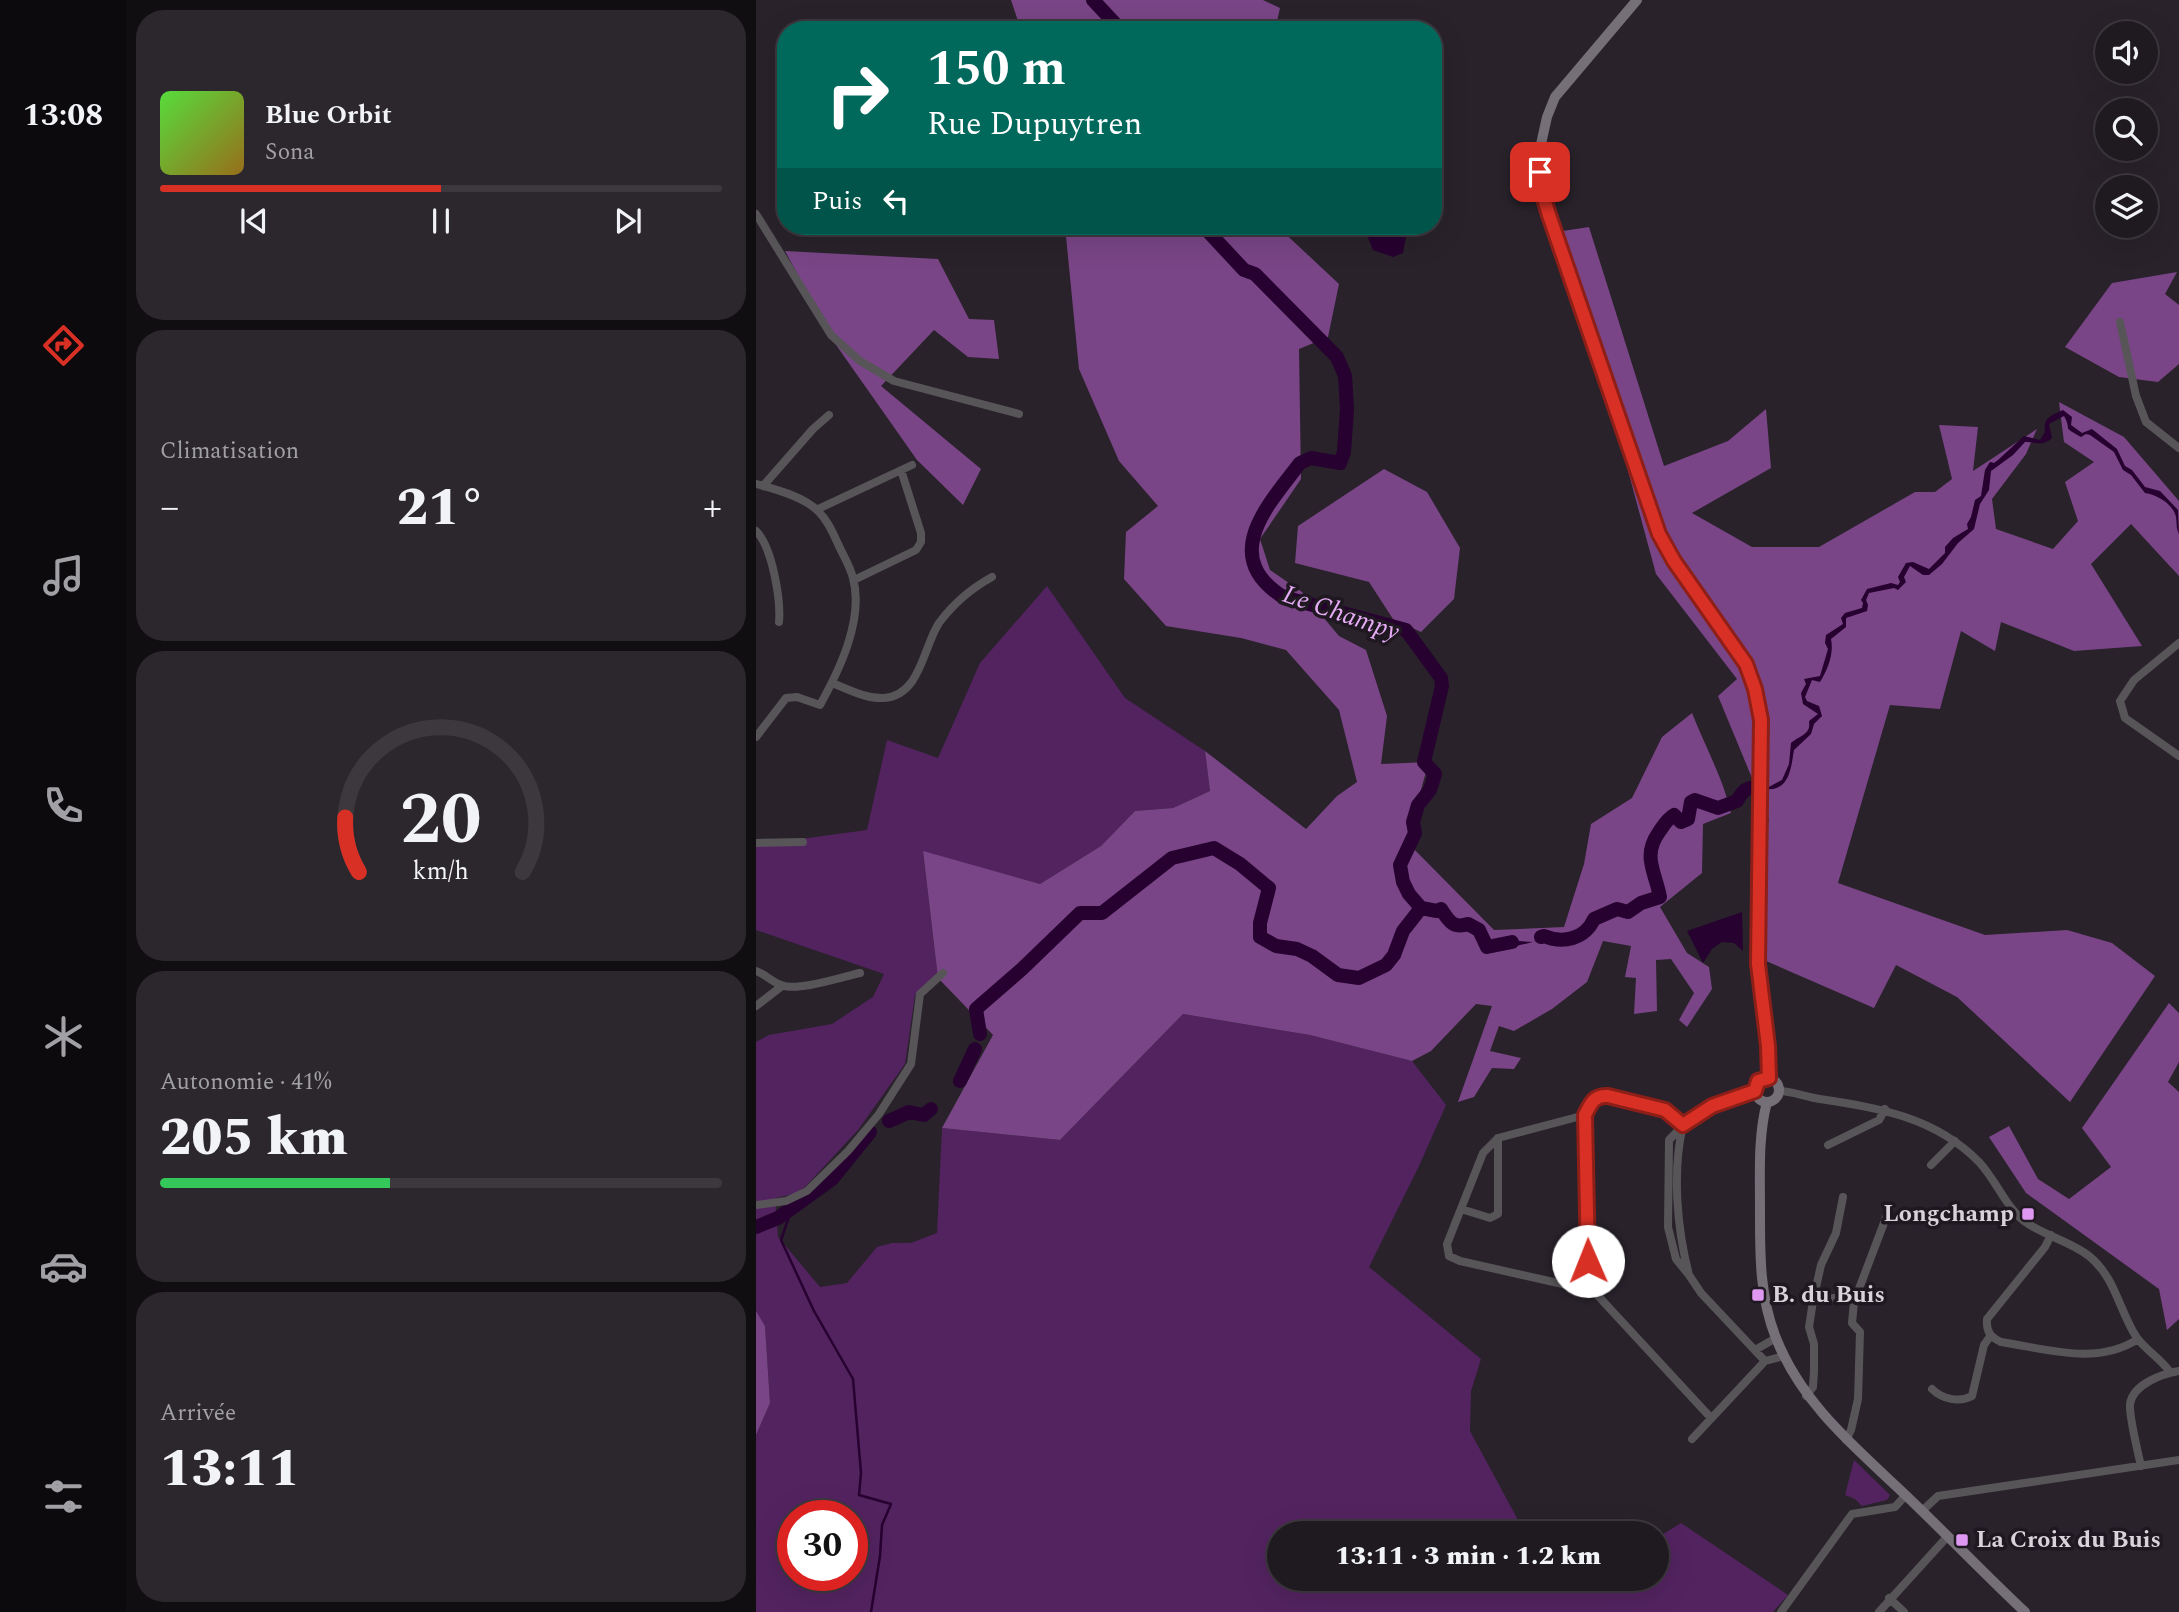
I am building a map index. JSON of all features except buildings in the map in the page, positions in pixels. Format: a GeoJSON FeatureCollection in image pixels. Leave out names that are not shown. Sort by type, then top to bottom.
{"type":"FeatureCollection","features":[{"type":"Feature","properties":{"kind":"main road"},"geometry":{"type":"LineString","coordinates":[[1637,0],[1555,97],[1547,117],[1539,153],[1541,189],[1659,534],[1674,561],[1746,664],[1755,689],[1761,720],[1762,774],[1758,964],[1769,1078]]}},
{"type":"Feature","properties":{"kind":"main road"},"geometry":{"type":"LineString","coordinates":[[1769,1078],[1776,1083],[1778,1091],[1775,1099],[1767,1102],[1759,1099],[1755,1091],[1758,1081],[1769,1078]]}},
{"type":"Feature","properties":{"kind":"main road"},"geometry":{"type":"LineString","coordinates":[[1767,1102],[1762,1122],[1760,1152],[1761,1281],[1776,1338],[1784,1356],[1806,1396],[1846,1440],[2025,1612]]}},
{"type":"Feature","properties":{"kind":"street"},"geometry":{"type":"LineString","coordinates":[[756,214],[831,335],[860,361],[894,381],[1019,414]]}},
{"type":"Feature","properties":{"kind":"street"},"geometry":{"type":"LineString","coordinates":[[2120,322],[2136,396],[2146,422],[2179,448]]}},
{"type":"Feature","properties":{"kind":"street"},"geometry":{"type":"LineString","coordinates":[[756,737],[786,698],[797,697],[820,705],[832,683],[852,628],[855,609],[854,580],[827,520],[818,509],[803,500],[759,485],[830,415]]}},
{"type":"Feature","properties":{"kind":"street"},"geometry":{"type":"LineString","coordinates":[[818,509],[912,465]]}},
{"type":"Feature","properties":{"kind":"street"},"geometry":{"type":"LineString","coordinates":[[854,580],[916,550],[921,542],[921,533],[901,470]]}},
{"type":"Feature","properties":{"kind":"street"},"geometry":{"type":"LineString","coordinates":[[756,531],[767,546],[780,608],[779,622]]}},
{"type":"Feature","properties":{"kind":"street"},"geometry":{"type":"LineString","coordinates":[[832,683],[869,697],[886,698],[900,692],[916,677],[939,624],[973,588],[992,577]]}},
{"type":"Feature","properties":{"kind":"street"},"geometry":{"type":"LineString","coordinates":[[2179,643],[2134,680],[2120,701],[2125,718],[2179,756]]}},
{"type":"Feature","properties":{"kind":"street"},"geometry":{"type":"LineString","coordinates":[[756,842],[803,842]]}},
{"type":"Feature","properties":{"kind":"street"},"geometry":{"type":"LineString","coordinates":[[756,971],[782,986]]}},
{"type":"Feature","properties":{"kind":"street"},"geometry":{"type":"LineString","coordinates":[[756,1006],[782,986],[811,985],[860,973]]}},
{"type":"Feature","properties":{"kind":"street"},"geometry":{"type":"LineString","coordinates":[[756,1205],[786,1201],[807,1191],[841,1158],[879,1114],[911,1064],[920,994],[943,974]]}},
{"type":"Feature","properties":{"kind":"street"},"geometry":{"type":"LineString","coordinates":[[1755,1091],[1712,1106],[1683,1125],[1669,1140],[1668,1227],[1676,1258],[1701,1293],[1765,1362]]}},
{"type":"Feature","properties":{"kind":"street"},"geometry":{"type":"LineString","coordinates":[[1778,1091],[1885,1109],[1921,1122],[1955,1142],[1979,1162],[2024,1221],[2088,1256],[2099,1266],[2116,1291],[2138,1339],[2174,1372]]}},
{"type":"Feature","properties":{"kind":"street"},"geometry":{"type":"LineString","coordinates":[[1683,1125],[1665,1110],[1608,1096],[1592,1100],[1585,1115],[1588,1285],[1711,1418]]}},
{"type":"Feature","properties":{"kind":"street"},"geometry":{"type":"LineString","coordinates":[[1828,1145],[1879,1120],[1885,1109]]}},
{"type":"Feature","properties":{"kind":"street"},"geometry":{"type":"LineString","coordinates":[[1585,1115],[1498,1138],[1483,1153],[1447,1244],[1449,1256],[1460,1261],[1576,1287],[1588,1285]]}},
{"type":"Feature","properties":{"kind":"street"},"geometry":{"type":"LineString","coordinates":[[1461,1209],[1490,1218],[1498,1214],[1498,1138]]}},
{"type":"Feature","properties":{"kind":"street"},"geometry":{"type":"LineString","coordinates":[[1931,1165],[1955,1142]]}},
{"type":"Feature","properties":{"kind":"street"},"geometry":{"type":"LineString","coordinates":[[1806,1396],[1812,1387],[1814,1371],[1814,1344],[1809,1327],[1813,1301],[1821,1265],[1836,1233],[1843,1197]]}},
{"type":"Feature","properties":{"kind":"street"},"geometry":{"type":"LineString","coordinates":[[1846,1440],[1852,1430],[1858,1389],[1860,1332],[1853,1323],[1854,1302],[1890,1207]]}},
{"type":"Feature","properties":{"kind":"street"},"geometry":{"type":"LineString","coordinates":[[2051,1235],[2045,1247],[1987,1319],[1991,1335],[2001,1342],[2088,1355],[2117,1351],[2138,1339]]}},
{"type":"Feature","properties":{"kind":"street"},"geometry":{"type":"LineString","coordinates":[[1813,1301],[1834,1298],[1854,1302]]}},
{"type":"Feature","properties":{"kind":"street"},"geometry":{"type":"LineString","coordinates":[[1932,1389],[1938,1395],[1962,1401],[1972,1396],[1984,1345],[1991,1335]]}},
{"type":"Feature","properties":{"kind":"street"},"geometry":{"type":"LineString","coordinates":[[1755,1350],[1776,1338]]}},
{"type":"Feature","properties":{"kind":"street"},"geometry":{"type":"LineString","coordinates":[[1692,1439],[1765,1362],[1784,1356]]}},
{"type":"Feature","properties":{"kind":"street"},"geometry":{"type":"LineString","coordinates":[[2141,1466],[2130,1404],[2136,1391],[2155,1378],[2174,1372]]}},
{"type":"Feature","properties":{"kind":"street"},"geometry":{"type":"LineString","coordinates":[[1922,1511],[1938,1496],[2179,1460]]}},
{"type":"Feature","properties":{"kind":"street"},"geometry":{"type":"LineString","coordinates":[[1781,1612],[1853,1514],[1895,1507],[1906,1496]]}},
{"type":"Feature","properties":{"kind":"street"},"geometry":{"type":"LineString","coordinates":[[1879,1612],[1947,1537]]}},
{"type":"Feature","properties":{"kind":"street"},"geometry":{"type":"LineString","coordinates":[[1889,1598],[1904,1612]]}},
{"type":"Feature","properties":{"kind":"shaded area"},"geometry":{"type":"Polygon","coordinates":[[[1011,0],[1263,0],[1280,8],[1277,21],[1018,21],[1011,0]]]}},
{"type":"Feature","properties":{"kind":"shaded area"},"geometry":{"type":"Polygon","coordinates":[[[1589,227],[1664,466],[1728,441],[1766,409],[1771,468],[1692,513],[1752,547],[1819,547],[1915,492],[1935,492],[1952,479],[1939,425],[1978,427],[1973,471],[2037,429],[2026,454],[1992,499],[1996,529],[2053,549],[2078,521],[2065,482],[2094,462],[2064,442],[2059,402],[2124,437],[2179,501],[2179,576],[2131,524],[2091,564],[2142,646],[2074,651],[2001,622],[1995,651],[1961,631],[1940,709],[1890,705],[1838,883],[1985,935],[2067,930],[2112,943],[2155,976],[2070,1102],[1957,997],[1896,965],[1874,1008],[1750,954],[1769,819],[1718,696],[1737,679],[1656,574],[1563,231],[1589,227]]]}},
{"type":"Feature","properties":{"kind":"shaded area"},"geometry":{"type":"Polygon","coordinates":[[[1066,235],[1287,235],[1339,284],[1328,337],[1299,349],[1301,479],[1260,539],[1270,570],[1302,592],[1339,636],[1366,650],[1387,716],[1381,764],[1429,762],[1406,841],[1494,930],[1564,927],[1584,864],[1591,824],[1632,798],[1662,737],[1692,713],[1719,775],[1731,813],[1703,824],[1702,873],[1660,907],[1687,953],[1709,967],[1712,989],[1687,1027],[1679,1020],[1694,993],[1671,959],[1656,960],[1657,1011],[1634,1014],[1636,978],[1625,977],[1631,946],[1603,941],[1587,982],[1552,1009],[1514,1031],[1499,1026],[1490,1051],[1521,1058],[1514,1069],[1492,1068],[1474,1097],[1458,1102],[1492,1006],[1476,1004],[1431,1051],[1412,1061],[1310,1035],[1183,1014],[1060,1140],[942,1128],[993,1035],[938,978],[923,851],[1040,884],[1101,846],[1135,811],[1173,808],[1210,791],[1205,751],[1306,829],[1337,796],[1357,782],[1339,710],[1286,650],[1241,638],[1166,626],[1124,579],[1126,532],[1158,506],[1119,461],[1079,369],[1066,235]]]}},
{"type":"Feature","properties":{"kind":"shaded area"},"geometry":{"type":"Polygon","coordinates":[[[1367,235],[1406,237],[1403,253],[1393,257],[1373,250],[1367,235]]]}},
{"type":"Feature","properties":{"kind":"shaded area"},"geometry":{"type":"Polygon","coordinates":[[[785,251],[938,259],[969,319],[994,320],[999,359],[968,357],[934,330],[881,386],[981,469],[963,505],[917,460],[834,342],[785,251]]]}},
{"type":"Feature","properties":{"kind":"shaded area"},"geometry":{"type":"Polygon","coordinates":[[[2177,272],[2165,294],[2179,305],[2179,364],[2158,382],[2119,377],[2065,347],[2112,283],[2177,272]]]}},
{"type":"Feature","properties":{"kind":"shaded area"},"geometry":{"type":"Polygon","coordinates":[[[2063,410],[2072,417],[2071,425],[2082,433],[2092,429],[2117,449],[2125,466],[2132,470],[2145,487],[2160,491],[2178,510],[2179,534],[2172,508],[2160,498],[2145,493],[2131,475],[2123,470],[2114,452],[2090,435],[2081,437],[2071,431],[2064,416],[2049,424],[2052,438],[2042,443],[2025,442],[2013,455],[1991,471],[1989,490],[1980,504],[1974,529],[1958,543],[1942,564],[1929,575],[1923,575],[1910,566],[1904,577],[1906,582],[1898,590],[1894,588],[1869,593],[1866,600],[1867,611],[1846,618],[1846,627],[1831,639],[1831,656],[1823,677],[1820,682],[1812,680],[1805,697],[1807,701],[1819,706],[1822,716],[1814,724],[1811,734],[1794,750],[1788,777],[1780,787],[1765,789],[1782,780],[1789,764],[1791,743],[1807,732],[1809,721],[1818,714],[1803,704],[1801,693],[1806,684],[1804,679],[1820,676],[1828,649],[1825,643],[1826,635],[1843,624],[1841,618],[1845,613],[1862,608],[1861,600],[1867,589],[1891,583],[1898,585],[1898,577],[1906,563],[1913,562],[1929,569],[1945,553],[1945,547],[1953,538],[1968,529],[1967,524],[1975,500],[1981,496],[1985,470],[1990,462],[1998,460],[2024,436],[2040,440],[2047,420],[2063,410]]]}},
{"type":"Feature","properties":{"kind":"shaded area"},"geometry":{"type":"Polygon","coordinates":[[[1384,469],[1427,492],[1460,548],[1454,599],[1421,632],[1393,619],[1369,582],[1295,563],[1298,526],[1384,469]]]}},
{"type":"Feature","properties":{"kind":"shaded area"},"geometry":{"type":"Polygon","coordinates":[[[1047,586],[1125,698],[1205,751],[1210,791],[1173,808],[1135,811],[1101,846],[1040,884],[923,852],[938,978],[915,995],[905,1064],[858,1130],[805,1187],[794,1194],[775,1198],[778,1237],[820,1287],[847,1283],[877,1247],[892,1243],[911,1243],[937,1233],[942,1128],[1060,1140],[1183,1014],[1310,1035],[1412,1061],[1446,1105],[1369,1267],[1481,1359],[1471,1391],[1470,1431],[1518,1520],[1522,1521],[1267,1521],[1267,1591],[1669,1591],[1669,1530],[1681,1523],[1788,1595],[1773,1612],[756,1612],[756,1435],[770,1403],[765,1326],[756,1311],[756,1042],[769,1035],[832,1024],[873,997],[884,974],[756,930],[756,845],[867,830],[887,740],[938,758],[980,663],[1047,586]]]}},
{"type":"Feature","properties":{"kind":"shaded area"},"geometry":{"type":"Polygon","coordinates":[[[1749,787],[1754,789],[1746,792],[1741,800],[1733,803],[1749,787]]]}},
{"type":"Feature","properties":{"kind":"shaded area"},"geometry":{"type":"Polygon","coordinates":[[[1695,800],[1718,806],[1728,805],[1718,811],[1701,803],[1693,803],[1692,817],[1687,825],[1681,825],[1672,819],[1654,842],[1652,858],[1663,895],[1662,900],[1653,899],[1630,914],[1606,915],[1593,923],[1592,930],[1583,936],[1557,942],[1543,938],[1534,942],[1544,936],[1557,941],[1581,935],[1589,929],[1594,919],[1617,909],[1628,912],[1647,900],[1660,897],[1651,856],[1654,840],[1669,818],[1674,815],[1684,822],[1689,818],[1691,802],[1695,800]]]}},
{"type":"Feature","properties":{"kind":"shaded area"},"geometry":{"type":"Polygon","coordinates":[[[1421,908],[1437,911],[1441,909],[1454,925],[1472,926],[1480,934],[1488,947],[1518,941],[1533,942],[1506,947],[1491,948],[1485,947],[1477,932],[1466,926],[1462,930],[1446,924],[1440,911],[1423,912],[1390,962],[1382,969],[1369,976],[1351,980],[1331,974],[1300,953],[1264,944],[1256,935],[1258,923],[1261,922],[1260,936],[1265,942],[1307,953],[1338,975],[1359,978],[1386,965],[1394,955],[1403,931],[1421,908]]]}},
{"type":"Feature","properties":{"kind":"shaded area"},"geometry":{"type":"Polygon","coordinates":[[[1742,912],[1743,951],[1734,943],[1722,942],[1712,949],[1703,963],[1687,931],[1742,912]]]}},
{"type":"Feature","properties":{"kind":"shaded area"},"geometry":{"type":"Polygon","coordinates":[[[2169,1003],[2179,1013],[2179,1062],[2168,1082],[2179,1092],[2179,1319],[2167,1330],[2159,1289],[2026,1193],[1989,1137],[2009,1126],[2038,1179],[2069,1199],[2111,1167],[2082,1128],[2169,1003]]]}},
{"type":"Feature","properties":{"kind":"shaded area"},"geometry":{"type":"Polygon","coordinates":[[[756,1311],[765,1326],[770,1403],[756,1435],[756,1311]]]}},
{"type":"Feature","properties":{"kind":"shaded area"},"geometry":{"type":"Polygon","coordinates":[[[1854,1460],[1890,1495],[1887,1500],[1862,1506],[1845,1495],[1854,1460]]]}},
{"type":"Feature","properties":{"kind":"waterway","name":"Le Champy"},"geometry":{"type":"LineString","coordinates":[[1093,0],[1113,21]]}},
{"type":"Feature","properties":{"kind":"waterway","name":"Le Champy"},"geometry":{"type":"LineString","coordinates":[[980,1034],[976,1009],[1080,913],[1102,913],[1172,858],[1214,848],[1240,864],[1269,888],[1260,923],[1260,937],[1276,946],[1297,949],[1312,956],[1338,975],[1359,978],[1386,965],[1394,955],[1403,931],[1421,908],[1403,882],[1400,865],[1415,833],[1413,822],[1418,805],[1430,790],[1435,774],[1424,762],[1442,686],[1441,678],[1406,630],[1283,597],[1264,581],[1254,565],[1252,548],[1255,530],[1275,496],[1300,463],[1311,458],[1340,463],[1344,452],[1347,409],[1345,376],[1337,357],[1255,274],[1244,270],[1211,235]]}},
{"type":"Feature","properties":{"kind":"waterway"},"geometry":{"type":"LineString","coordinates":[[1541,937],[1559,940],[1573,938],[1585,931],[1594,919],[1617,909],[1628,912],[1641,903],[1660,897],[1651,849],[1667,820],[1674,815],[1681,822],[1688,819],[1691,802],[1695,800],[1718,808],[1737,801],[1748,789],[1759,787]]}},
{"type":"Feature","properties":{"kind":"waterway"},"geometry":{"type":"LineString","coordinates":[[1421,908],[1437,911],[1441,909],[1455,925],[1468,924],[1479,930],[1487,947],[1512,942]]}},
{"type":"Feature","properties":{"kind":"waterway","name":"Le Champy"},"geometry":{"type":"LineString","coordinates":[[960,1081],[975,1049]]}},
{"type":"Feature","properties":{"kind":"waterway","name":"Le Champy"},"geometry":{"type":"LineString","coordinates":[[889,1121],[909,1112],[924,1115],[931,1109]]}},
{"type":"Feature","properties":{"kind":"waterway","name":"Le Champy"},"geometry":{"type":"LineString","coordinates":[[756,1227],[778,1218],[832,1179],[870,1132]]}},
{"type":"Feature","properties":{"kind":"waterway"},"geometry":{"type":"LineString","coordinates":[[792,1208],[781,1240],[814,1311],[853,1379],[861,1473],[859,1495],[891,1504],[882,1525],[871,1612]]}},
{"type":"Feature","properties":{"kind":"place","name":"Longchamp"},"geometry":{"type":"Point","coordinates":[2028,1214]}},
{"type":"Feature","properties":{"kind":"place","name":"B. du Buis"},"geometry":{"type":"Point","coordinates":[1758,1295]}},
{"type":"Feature","properties":{"kind":"place","name":"La Croix du Buis"},"geometry":{"type":"Point","coordinates":[1962,1540]}},
{"type":"Feature","properties":{"kind":"route"},"geometry":{"type":"LineString","coordinates":[[1540,172],[1541,189],[1549,215],[1659,534],[1674,561],[1746,664],[1755,689],[1761,720],[1758,964],[1769,1078],[1758,1081],[1755,1091],[1712,1106],[1683,1125],[1665,1110],[1654,1106],[1608,1096],[1592,1100],[1585,1115],[1588,1261]]}}]}
